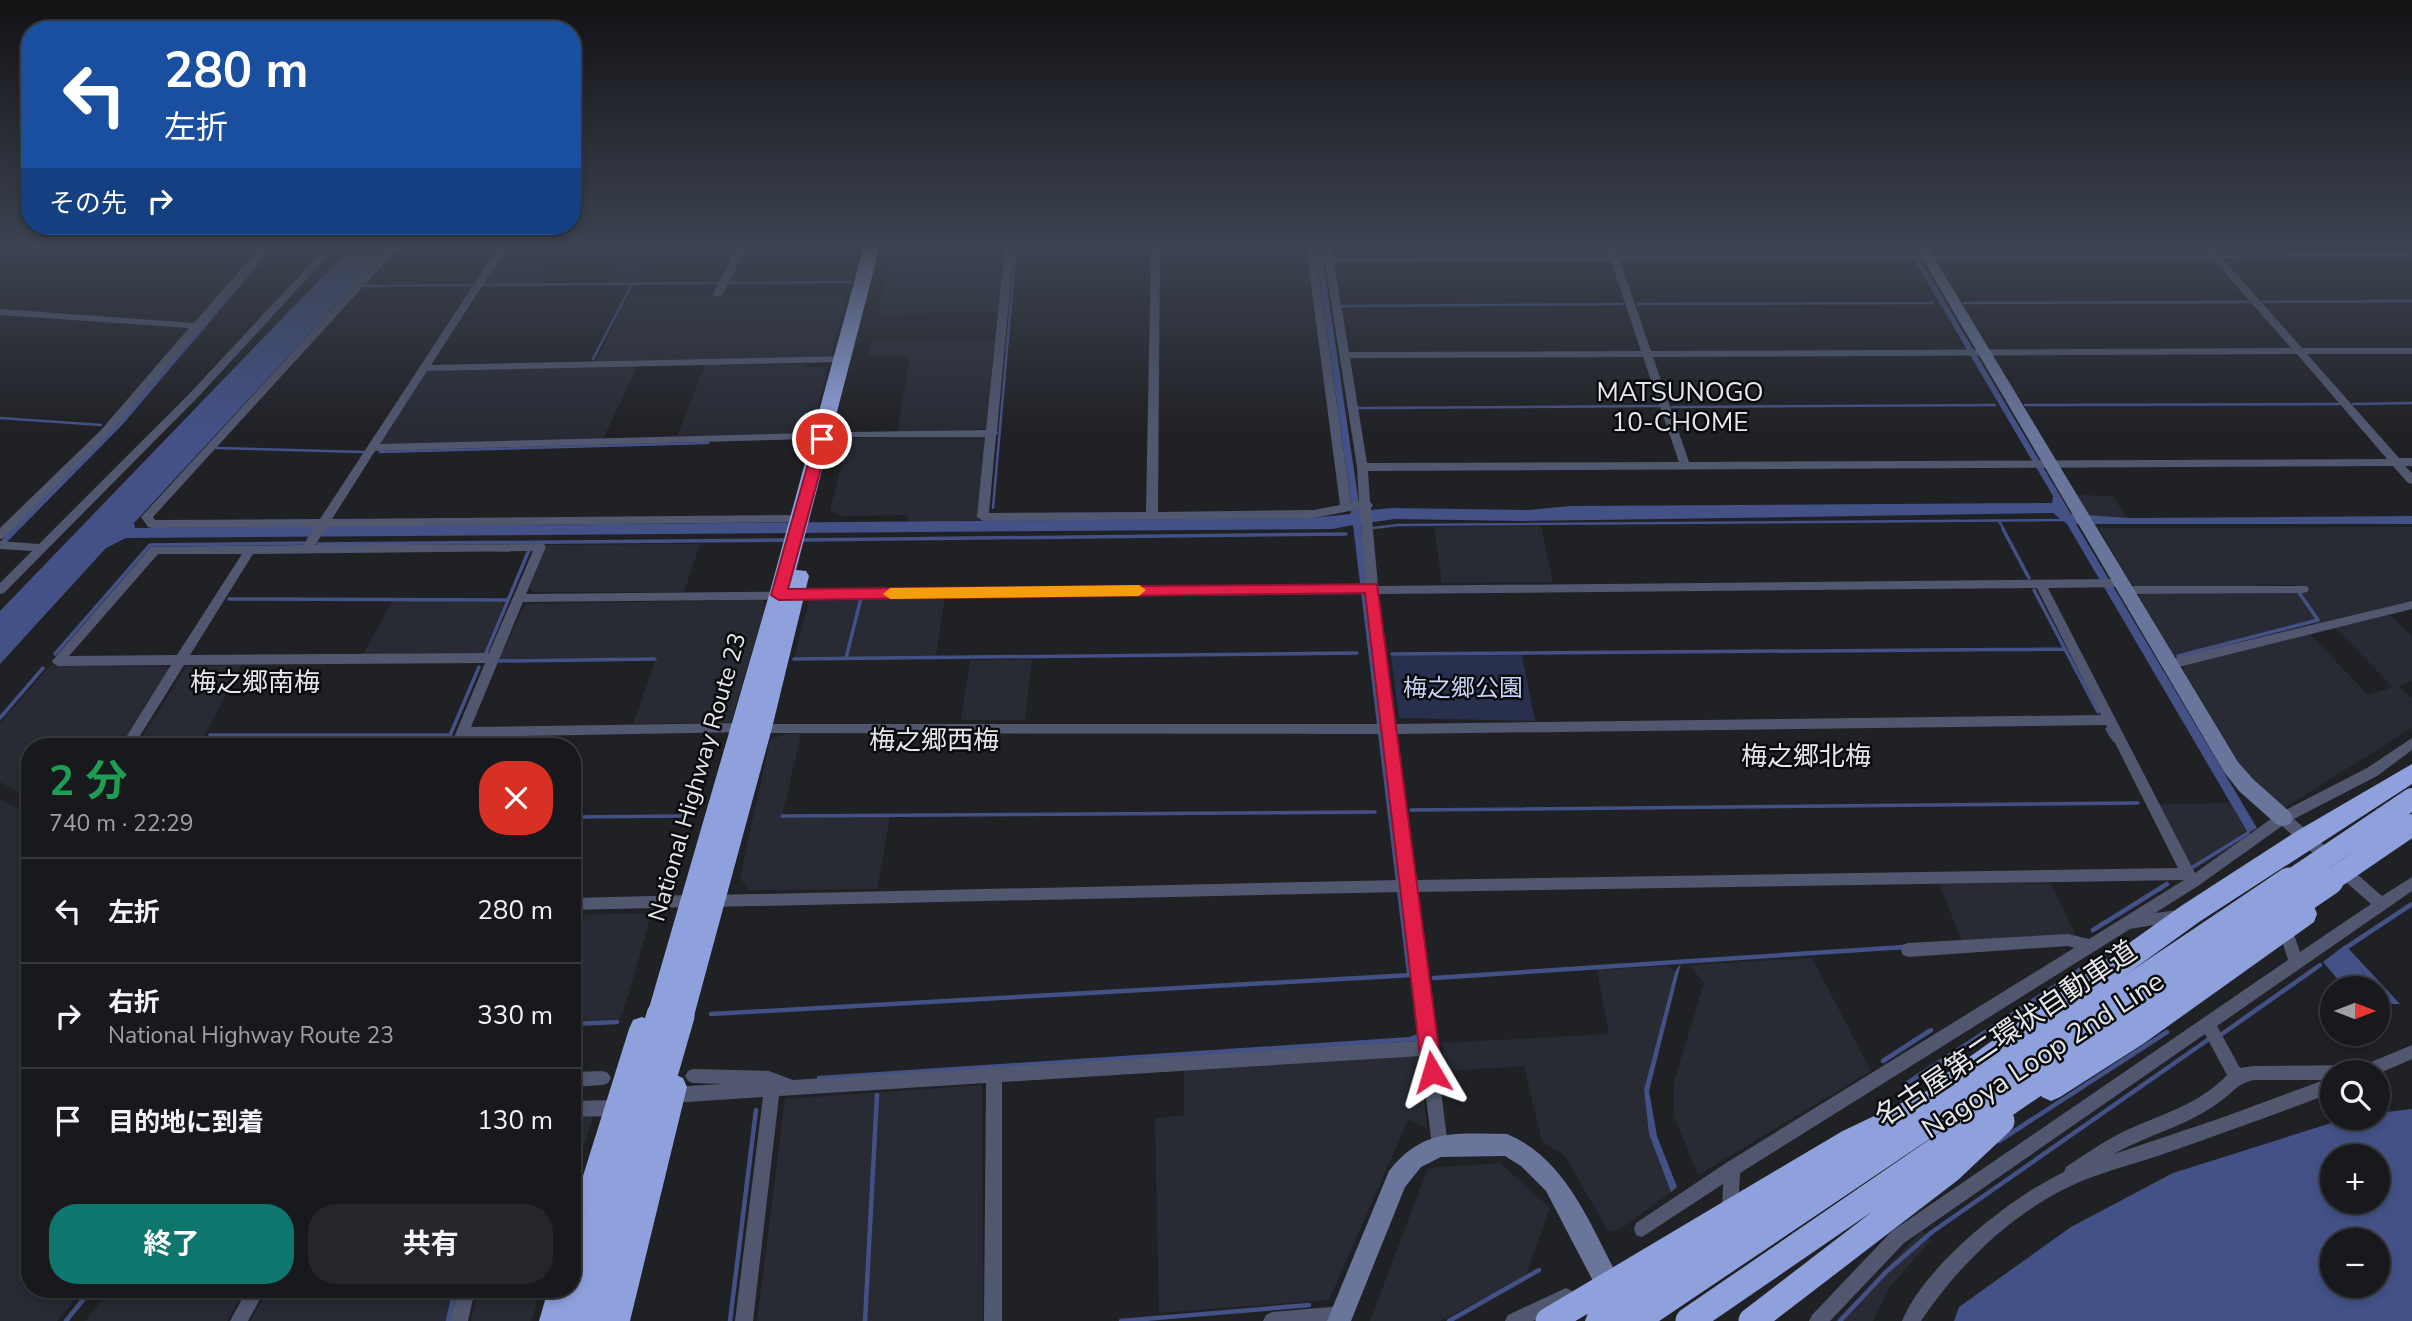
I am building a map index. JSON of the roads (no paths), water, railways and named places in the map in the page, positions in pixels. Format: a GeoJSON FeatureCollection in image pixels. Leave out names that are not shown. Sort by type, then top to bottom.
{"type":"FeatureCollection","features":[{"type":"Feature","properties":{"kind":"highway","name":"National Highway Route 23"},"geometry":{"type":"LineString","coordinates":[[593,1321],[670,1016],[801,543],[857,308]]}},
{"type":"Feature","properties":{"kind":"highway","name":"National Highway Route 23"},"geometry":{"type":"LineString","coordinates":[[805,520],[866,308]]}},
{"type":"Feature","properties":{"kind":"highway","name":"Nagoya Loop 2nd Line"},"geometry":{"type":"LineString","coordinates":[[1621,1318],[1728,1237],[1903,1120],[2190,914],[2305,838],[2377,797],[2412,773]]}},
{"type":"Feature","properties":{"kind":"highway","name":"名古屋第二環状自動車道"},"geometry":{"type":"LineString","coordinates":[[1621,1318],[2029,1057],[2412,799]]}},
{"type":"Feature","properties":{"kind":"highway"},"geometry":{"type":"LineString","coordinates":[[1689,1321],[2412,825]]}},
{"type":"Feature","properties":{"kind":"highway","name":"Nagoya Loop 2nd Line"},"geometry":{"type":"LineString","coordinates":[[1705,1321],[1980,1133],[2134,1035],[2412,838]]}},
{"type":"Feature","properties":{"kind":"highway"},"geometry":{"type":"LineString","coordinates":[[615,1321],[710,947],[702,901]]}},
{"type":"Feature","properties":{"kind":"highway"},"geometry":{"type":"LineString","coordinates":[[581,1228],[647,1016],[702,901]]}},
{"type":"Feature","properties":{"kind":"highway","name":"National Highway Route 23"},"geometry":{"type":"LineString","coordinates":[[581,1282],[670,1016]]}},
{"type":"Feature","properties":{"kind":"highway"},"geometry":{"type":"LineString","coordinates":[[1549,1321],[1847,1144],[2029,1057]]}},
{"type":"Feature","properties":{"kind":"highway"},"geometry":{"type":"LineString","coordinates":[[1752,1321],[1950,1169],[2057,1070]]}},
{"type":"Feature","properties":{"kind":"highway"},"geometry":{"type":"LineString","coordinates":[[554,1321],[561,1298]]}},
{"type":"Feature","properties":{"kind":"highway","name":"National Highway Route 23"},"geometry":{"type":"LineString","coordinates":[[568,1321],[576,1298]]}},
{"type":"Feature","properties":{"kind":"street"},"geometry":{"type":"LineString","coordinates":[[2,542],[105,432],[212,308]]}},
{"type":"Feature","properties":{"kind":"street"},"geometry":{"type":"LineString","coordinates":[[0,590],[194,395],[275,308]]}},
{"type":"Feature","properties":{"kind":"street"},"geometry":{"type":"LineString","coordinates":[[339,308],[147,517],[152,524],[805,520]]}},
{"type":"Feature","properties":{"kind":"street"},"geometry":{"type":"LineString","coordinates":[[310,544],[463,308]]}},
{"type":"Feature","properties":{"kind":"street"},"geometry":{"type":"LineString","coordinates":[[1004,308],[983,517],[1314,514],[1338,511],[1348,505],[1366,506]]}},
{"type":"Feature","properties":{"kind":"street"},"geometry":{"type":"LineString","coordinates":[[1152,514],[1154,308]]}},
{"type":"Feature","properties":{"kind":"street"},"geometry":{"type":"LineString","coordinates":[[1319,308],[1348,505]]}},
{"type":"Feature","properties":{"kind":"street"},"geometry":{"type":"LineString","coordinates":[[1337,308],[1362,467],[1367,525],[1366,588],[1402,886],[1429,1048],[1440,1146]]}},
{"type":"Feature","properties":{"kind":"street"},"geometry":{"type":"LineString","coordinates":[[1631,308],[1685,465]]}},
{"type":"Feature","properties":{"kind":"street"},"geometry":{"type":"LineString","coordinates":[[1952,308],[2043,463],[2084,519],[2121,586],[2171,664],[2231,767],[2246,785],[2382,905]]}},
{"type":"Feature","properties":{"kind":"street"},"geometry":{"type":"LineString","coordinates":[[2262,308],[2412,480]]}},
{"type":"Feature","properties":{"kind":"street"},"geometry":{"type":"LineString","coordinates":[[0,312],[196,326]]}},
{"type":"Feature","properties":{"kind":"street"},"geometry":{"type":"LineString","coordinates":[[1344,355],[2412,351]]}},
{"type":"Feature","properties":{"kind":"street"},"geometry":{"type":"LineString","coordinates":[[424,368],[844,359]]}},
{"type":"Feature","properties":{"kind":"street"},"geometry":{"type":"LineString","coordinates":[[849,435],[993,433]]}},
{"type":"Feature","properties":{"kind":"street"},"geometry":{"type":"LineString","coordinates":[[373,448],[809,436]]}},
{"type":"Feature","properties":{"kind":"street"},"geometry":{"type":"LineString","coordinates":[[1362,467],[2412,462]]}},
{"type":"Feature","properties":{"kind":"street"},"geometry":{"type":"LineString","coordinates":[[2,542],[41,548]]}},
{"type":"Feature","properties":{"kind":"street"},"geometry":{"type":"LineString","coordinates":[[460,738],[491,658],[540,547],[310,544],[250,550],[155,550],[58,661],[491,658]]}},
{"type":"Feature","properties":{"kind":"street"},"geometry":{"type":"LineString","coordinates":[[132,738],[250,550]]}},
{"type":"Feature","properties":{"kind":"street"},"geometry":{"type":"LineString","coordinates":[[518,598],[2040,583],[2303,589]]}},
{"type":"Feature","properties":{"kind":"street"},"geometry":{"type":"LineString","coordinates":[[2040,583],[2191,878]]}},
{"type":"Feature","properties":{"kind":"street"},"geometry":{"type":"LineString","coordinates":[[2171,664],[2412,605]]}},
{"type":"Feature","properties":{"kind":"street"},"geometry":{"type":"LineString","coordinates":[[463,732],[751,728],[1384,729],[2110,720]]}},
{"type":"Feature","properties":{"kind":"street"},"geometry":{"type":"LineString","coordinates":[[1642,1229],[1732,1169],[1946,1038],[2283,818],[2372,772],[2412,743]]}},
{"type":"Feature","properties":{"kind":"street"},"geometry":{"type":"LineString","coordinates":[[2372,772],[2377,797]]}},
{"type":"Feature","properties":{"kind":"street"},"geometry":{"type":"LineString","coordinates":[[581,904],[1402,886],[2191,878]]}},
{"type":"Feature","properties":{"kind":"street"},"geometry":{"type":"LineString","coordinates":[[1818,1321],[1898,1237],[2412,883]]}},
{"type":"Feature","properties":{"kind":"street"},"geometry":{"type":"LineString","coordinates":[[2115,929],[2140,921],[2190,914]]}},
{"type":"Feature","properties":{"kind":"street"},"geometry":{"type":"LineString","coordinates":[[2285,928],[2296,963]]}},
{"type":"Feature","properties":{"kind":"street"},"geometry":{"type":"LineString","coordinates":[[1908,950],[2068,940],[2088,945]]}},
{"type":"Feature","properties":{"kind":"street"},"geometry":{"type":"LineString","coordinates":[[2208,1024],[2236,1076]]}},
{"type":"Feature","properties":{"kind":"street"},"geometry":{"type":"LineString","coordinates":[[672,1095],[1429,1048]]}},
{"type":"Feature","properties":{"kind":"street"},"geometry":{"type":"LineString","coordinates":[[2390,1061],[2412,1052]]}},
{"type":"Feature","properties":{"kind":"street"},"geometry":{"type":"LineString","coordinates":[[1911,1321],[1924,1299],[1956,1263],[2020,1207],[2116,1143],[2197,1107],[2225,1090],[2236,1076],[2255,1073],[2320,1072]]}},
{"type":"Feature","properties":{"kind":"street"},"geometry":{"type":"LineString","coordinates":[[993,1321],[994,1075]]}},
{"type":"Feature","properties":{"kind":"street"},"geometry":{"type":"LineString","coordinates":[[693,1076],[769,1078],[794,1087]]}},
{"type":"Feature","properties":{"kind":"street"},"geometry":{"type":"LineString","coordinates":[[581,1079],[603,1078]]}},
{"type":"Feature","properties":{"kind":"street"},"geometry":{"type":"LineString","coordinates":[[744,1321],[772,1088]]}},
{"type":"Feature","properties":{"kind":"street"},"geometry":{"type":"LineString","coordinates":[[2060,1182],[2252,1116],[2320,1089]]}},
{"type":"Feature","properties":{"kind":"street"},"geometry":{"type":"LineString","coordinates":[[581,1109],[617,1108]]}},
{"type":"Feature","properties":{"kind":"street"},"geometry":{"type":"LineString","coordinates":[[1272,1321],[1340,1318],[1397,1179],[1413,1159],[1440,1146],[1507,1145],[1529,1158],[1554,1183],[1604,1279],[1621,1318]]}},
{"type":"Feature","properties":{"kind":"street"},"geometry":{"type":"LineString","coordinates":[[1728,1237],[1732,1169]]}},
{"type":"Feature","properties":{"kind":"street"},"geometry":{"type":"LineString","coordinates":[[1514,1321],[1604,1279]]}},
{"type":"Feature","properties":{"kind":"street"},"geometry":{"type":"LineString","coordinates":[[239,1321],[252,1298]]}},
{"type":"Feature","properties":{"kind":"street"},"geometry":{"type":"LineString","coordinates":[[459,1321],[464,1298]]}},
{"type":"Feature","properties":{"kind":"waterway"},"geometry":{"type":"LineString","coordinates":[[593,359],[620,308]]}},
{"type":"Feature","properties":{"kind":"waterway"},"geometry":{"type":"LineString","coordinates":[[993,508],[1011,308]]}},
{"type":"Feature","properties":{"kind":"waterway"},"geometry":{"type":"LineString","coordinates":[[2353,404],[2412,403]]}},
{"type":"Feature","properties":{"kind":"waterway"},"geometry":{"type":"LineString","coordinates":[[2025,405],[2339,404]]}},
{"type":"Feature","properties":{"kind":"waterway"},"geometry":{"type":"LineString","coordinates":[[1672,407],[1995,405]]}},
{"type":"Feature","properties":{"kind":"waterway"},"geometry":{"type":"LineString","coordinates":[[1359,408],[1660,406]]}},
{"type":"Feature","properties":{"kind":"waterway"},"geometry":{"type":"LineString","coordinates":[[0,418],[101,425]]}},
{"type":"Feature","properties":{"kind":"waterway"},"geometry":{"type":"LineString","coordinates":[[380,452],[708,443]]}},
{"type":"Feature","properties":{"kind":"waterway"},"geometry":{"type":"LineString","coordinates":[[217,448],[363,452]]}},
{"type":"Feature","properties":{"kind":"waterway"},"geometry":{"type":"LineString","coordinates":[[1373,528],[1398,525],[2065,520]]}},
{"type":"Feature","properties":{"kind":"waterway"},"geometry":{"type":"LineString","coordinates":[[1999,521],[2004,530]]}},
{"type":"Feature","properties":{"kind":"waterway"},"geometry":{"type":"LineString","coordinates":[[2003,529],[2029,578]]}},
{"type":"Feature","properties":{"kind":"waterway"},"geometry":{"type":"LineString","coordinates":[[802,540],[1346,534]]}},
{"type":"Feature","properties":{"kind":"waterway"},"geometry":{"type":"LineString","coordinates":[[318,544],[787,540]]}},
{"type":"Feature","properties":{"kind":"waterway"},"geometry":{"type":"LineString","coordinates":[[55,654],[150,545],[306,543]]}},
{"type":"Feature","properties":{"kind":"waterway"},"geometry":{"type":"LineString","coordinates":[[486,653],[529,550]]}},
{"type":"Feature","properties":{"kind":"waterway"},"geometry":{"type":"LineString","coordinates":[[2034,590],[2065,649]]}},
{"type":"Feature","properties":{"kind":"waterway"},"geometry":{"type":"LineString","coordinates":[[2178,656],[2318,620],[2300,594]]}},
{"type":"Feature","properties":{"kind":"waterway"},"geometry":{"type":"LineString","coordinates":[[846,658],[861,598]]}},
{"type":"Feature","properties":{"kind":"waterway"},"geometry":{"type":"LineString","coordinates":[[229,599],[508,600]]}},
{"type":"Feature","properties":{"kind":"waterway"},"geometry":{"type":"LineString","coordinates":[[1392,654],[2065,649]]}},
{"type":"Feature","properties":{"kind":"waterway"},"geometry":{"type":"LineString","coordinates":[[2065,649],[2098,712]]}},
{"type":"Feature","properties":{"kind":"waterway"},"geometry":{"type":"LineString","coordinates":[[794,659],[1357,653]]}},
{"type":"Feature","properties":{"kind":"waterway"},"geometry":{"type":"LineString","coordinates":[[499,661],[655,659]]}},
{"type":"Feature","properties":{"kind":"waterway"},"geometry":{"type":"LineString","coordinates":[[450,735],[479,667]]}},
{"type":"Feature","properties":{"kind":"waterway"},"geometry":{"type":"LineString","coordinates":[[0,718],[43,668]]}},
{"type":"Feature","properties":{"kind":"waterway"},"geometry":{"type":"LineString","coordinates":[[2107,729],[2114,740]]}},
{"type":"Feature","properties":{"kind":"waterway"},"geometry":{"type":"LineString","coordinates":[[210,735],[450,735]]}},
{"type":"Feature","properties":{"kind":"waterway"},"geometry":{"type":"LineString","coordinates":[[1411,810],[2138,803]]}},
{"type":"Feature","properties":{"kind":"waterway"},"geometry":{"type":"LineString","coordinates":[[782,816],[1375,812]]}},
{"type":"Feature","properties":{"kind":"waterway"},"geometry":{"type":"LineString","coordinates":[[581,817],[683,816]]}},
{"type":"Feature","properties":{"kind":"waterway"},"geometry":{"type":"LineString","coordinates":[[2193,867],[2248,833]]}},
{"type":"Feature","properties":{"kind":"waterway"},"geometry":{"type":"LineString","coordinates":[[2093,930],[2167,884]]}},
{"type":"Feature","properties":{"kind":"waterway"},"geometry":{"type":"LineString","coordinates":[[2344,949],[2412,904]]}},
{"type":"Feature","properties":{"kind":"waterway"},"geometry":{"type":"LineString","coordinates":[[1906,1084],[2121,943]]}},
{"type":"Feature","properties":{"kind":"waterway"},"geometry":{"type":"LineString","coordinates":[[1434,978],[1905,947]]}},
{"type":"Feature","properties":{"kind":"waterway"},"geometry":{"type":"LineString","coordinates":[[2222,1034],[2320,965]]}},
{"type":"Feature","properties":{"kind":"waterway"},"geometry":{"type":"LineString","coordinates":[[711,1014],[1412,975]]}},
{"type":"Feature","properties":{"kind":"waterway"},"geometry":{"type":"LineString","coordinates":[[581,1024],[617,1022]]}},
{"type":"Feature","properties":{"kind":"waterway"},"geometry":{"type":"LineString","coordinates":[[1883,1061],[1931,1030]]}},
{"type":"Feature","properties":{"kind":"waterway"},"geometry":{"type":"LineString","coordinates":[[1999,1141],[2167,1032]]}},
{"type":"Feature","properties":{"kind":"waterway"},"geometry":{"type":"LineString","coordinates":[[1840,1321],[1886,1272],[1932,1232],[2209,1039]]}},
{"type":"Feature","properties":{"kind":"waterway"},"geometry":{"type":"LineString","coordinates":[[865,1321],[877,1095]]}},
{"type":"Feature","properties":{"kind":"waterway"},"geometry":{"type":"LineString","coordinates":[[730,1321],[756,1110]]}},
{"type":"Feature","properties":{"kind":"waterway"},"geometry":{"type":"LineString","coordinates":[[1449,1321],[1539,1270]]}},
{"type":"Feature","properties":{"kind":"waterway"},"geometry":{"type":"LineString","coordinates":[[66,1321],[85,1298]]}},
{"type":"Feature","properties":{"kind":"waterway"},"geometry":{"type":"LineString","coordinates":[[448,1321],[453,1298]]}},
{"type":"Feature","properties":{"kind":"waterway"},"geometry":{"type":"LineString","coordinates":[[1121,1321],[1309,1305]]}},
{"type":"Feature","properties":{"kind":"tunnel"},"geometry":{"type":"LineString","coordinates":[[816,436],[849,435]]}},
{"type":"Feature","properties":{"kind":"district","name":"MATSUNOGO 10-CHOME"},"geometry":{"type":"Point","coordinates":[1680,407]}},
{"type":"Feature","properties":{"kind":"district","name":"梅之郷南梅"},"geometry":{"type":"Point","coordinates":[255,682]}},
{"type":"Feature","properties":{"kind":"district","name":"梅之郷西梅"},"geometry":{"type":"Point","coordinates":[934,740]}},
{"type":"Feature","properties":{"kind":"district","name":"梅之郷北梅"},"geometry":{"type":"Point","coordinates":[1806,756]}},
{"type":"Feature","properties":{"kind":"park label","name":"梅之郷公園"},"geometry":{"type":"Point","coordinates":[1463,688]}}]}
